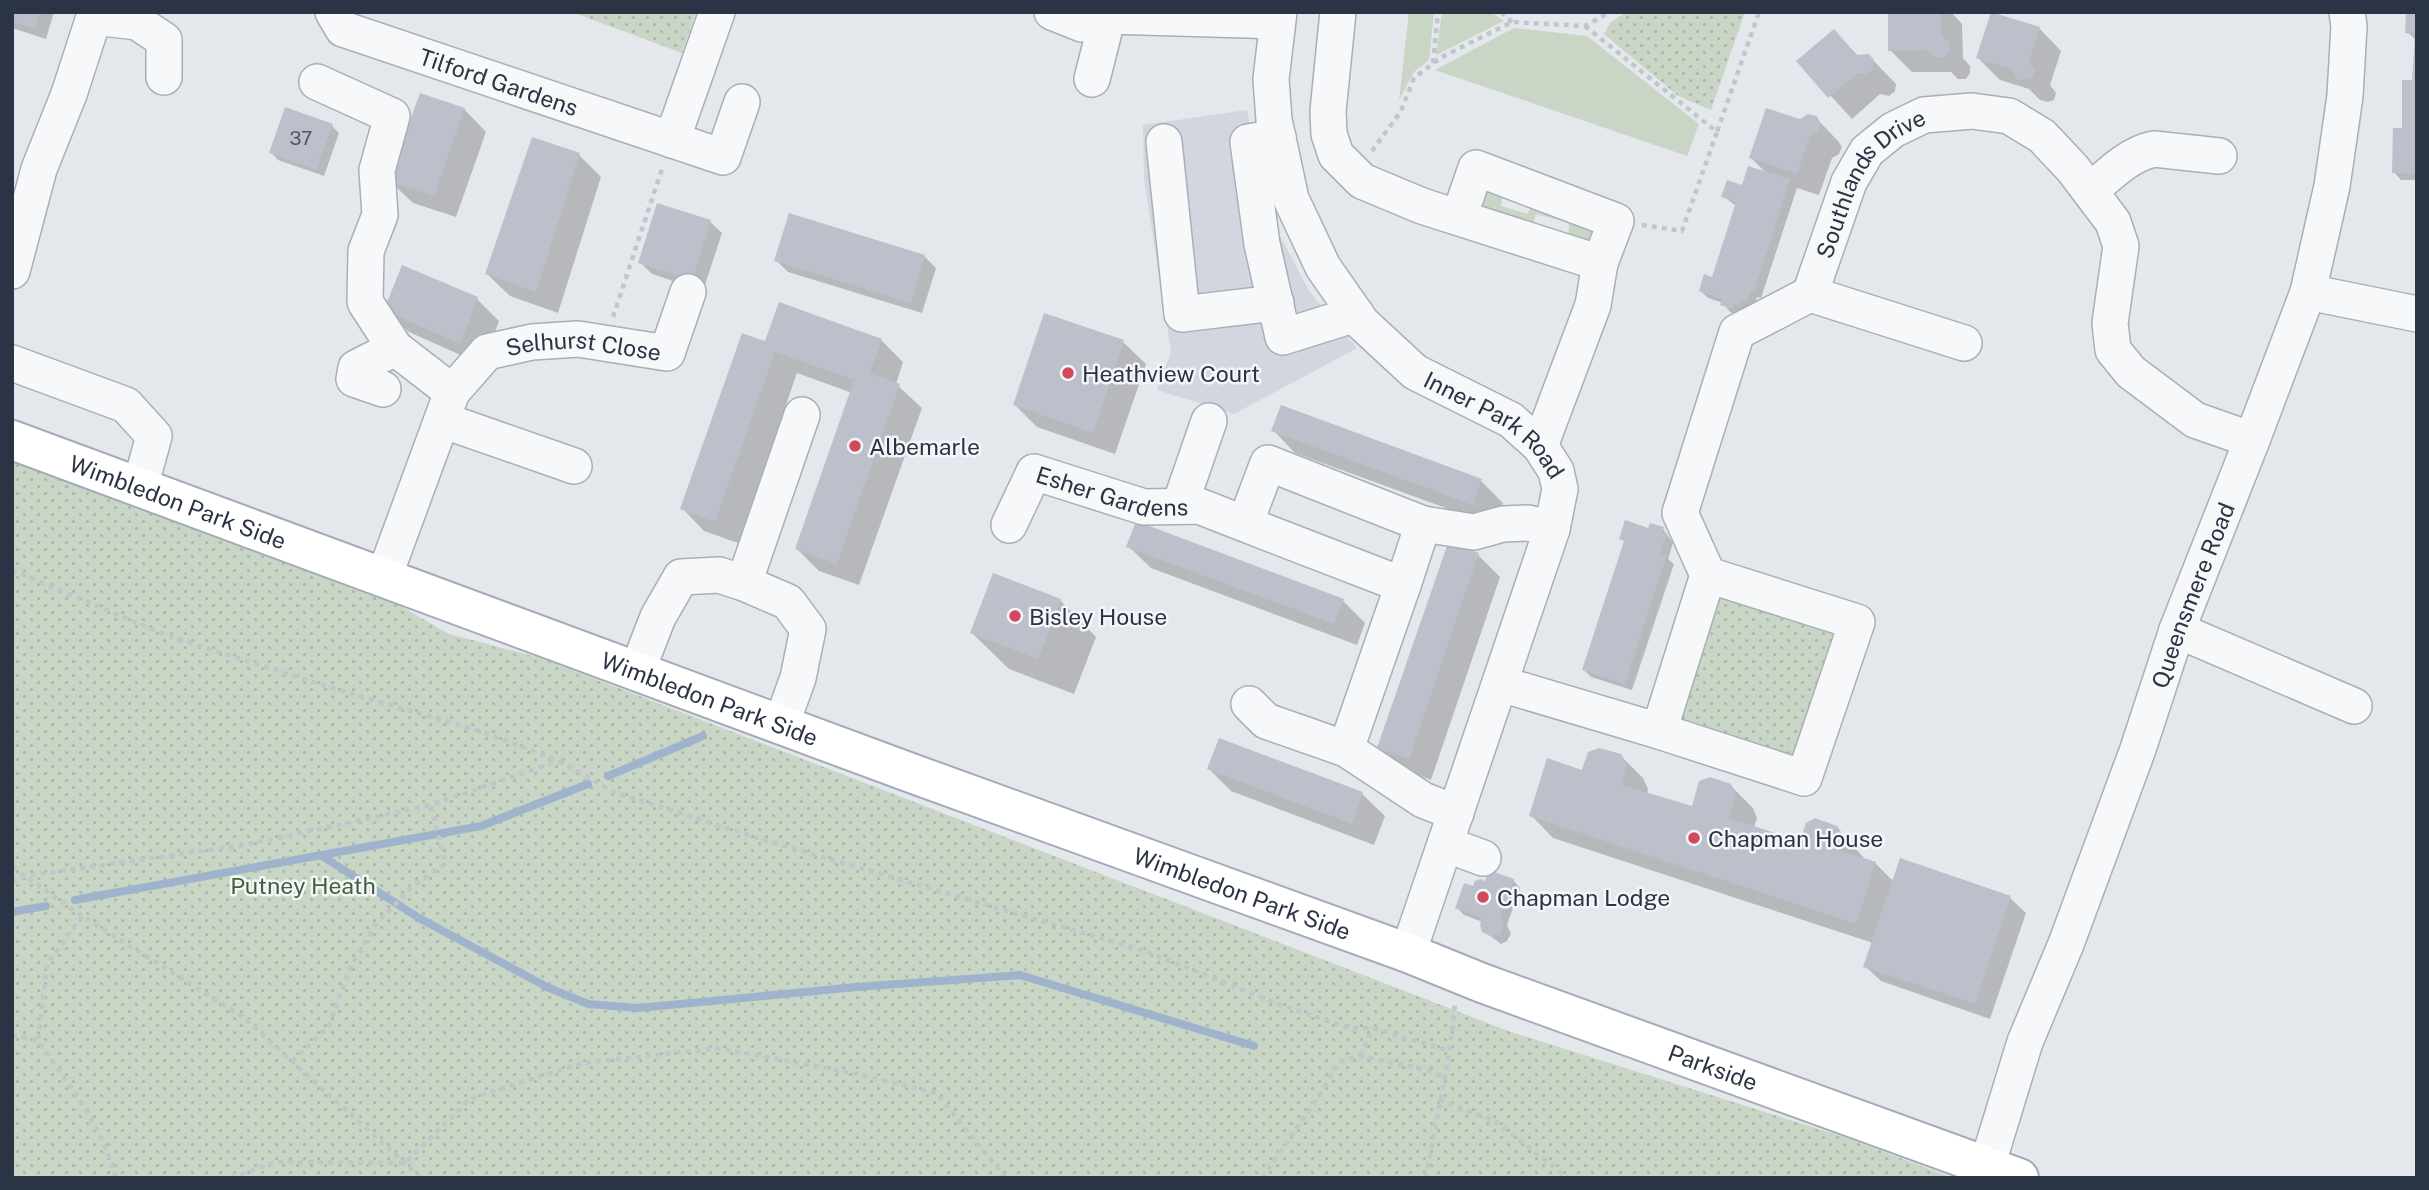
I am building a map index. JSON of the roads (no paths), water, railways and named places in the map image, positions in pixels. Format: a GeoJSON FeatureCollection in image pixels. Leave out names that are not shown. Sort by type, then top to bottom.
{"type":"FeatureCollection","features":[{"type":"Feature","properties":{"kind":"main road","name":"Wimbledon Park Side"},"geometry":{"type":"LineString","coordinates":[[12,440],[781,725],[1408,953]]}},
{"type":"Feature","properties":{"kind":"main road","name":"Parkside"},"geometry":{"type":"LineString","coordinates":[[1408,953],[1482,983],[2003,1172]]}},
{"type":"Feature","properties":{"kind":"street","name":"Tilford Gardens"},"geometry":{"type":"LineString","coordinates":[[333,12],[343,29],[723,157],[742,102]]}},
{"type":"Feature","properties":{"kind":"street"},"geometry":{"type":"LineString","coordinates":[[668,139],[717,12]]}},
{"type":"Feature","properties":{"kind":"street"},"geometry":{"type":"LineString","coordinates":[[1338,12],[1329,97],[1329,134],[1336,155],[1362,181],[1422,206],[1600,263]]}},
{"type":"Feature","properties":{"kind":"street","name":"Queensmere Road"},"geometry":{"type":"LineString","coordinates":[[2003,1172],[2025,1042],[2066,944],[2129,772],[2177,629],[2308,292],[2332,186],[2345,96],[2347,12]]}},
{"type":"Feature","properties":{"kind":"street"},"geometry":{"type":"LineString","coordinates":[[12,271],[39,169],[69,94],[93,17],[137,22],[164,40],[164,77]]}},
{"type":"Feature","properties":{"kind":"street"},"geometry":{"type":"LineString","coordinates":[[1091,79],[1081,17],[1278,17]]}},
{"type":"Feature","properties":{"kind":"street","name":"Inner Park Road"},"geometry":{"type":"LineString","coordinates":[[1278,17],[1271,79],[1274,120],[1291,199],[1323,267],[1362,323],[1415,372],[1511,420],[1540,446],[1556,471],[1560,489],[1552,529],[1502,684],[1408,953]]}},
{"type":"Feature","properties":{"kind":"street"},"geometry":{"type":"LineString","coordinates":[[317,82],[392,116],[377,170],[380,215],[366,251],[365,302],[395,348],[447,406],[574,466]]}},
{"type":"Feature","properties":{"kind":"street","name":"Southlands Drive"},"geometry":{"type":"LineString","coordinates":[[1964,343],[1810,294],[1849,182],[1867,151],[1893,130],[1924,115],[1972,111],[2009,116],[2042,136],[2073,169],[2113,222],[2121,246],[2110,323],[2113,350],[2131,372],[2195,419],[2252,440]]}},
{"type":"Feature","properties":{"kind":"street"},"geometry":{"type":"LineString","coordinates":[[1278,137],[1248,142],[1262,244],[1283,337],[1356,314]]}},
{"type":"Feature","properties":{"kind":"street"},"geometry":{"type":"LineString","coordinates":[[1164,142],[1182,314],[1276,303]]}},
{"type":"Feature","properties":{"kind":"street"},"geometry":{"type":"LineString","coordinates":[[2090,191],[2127,161],[2148,150],[2219,156]]}},
{"type":"Feature","properties":{"kind":"street"},"geometry":{"type":"LineString","coordinates":[[1459,217],[1476,168],[1616,221],[1600,263],[1593,305],[1540,446]]}},
{"type":"Feature","properties":{"kind":"street","name":"Selhurst Close"},"geometry":{"type":"LineString","coordinates":[[384,577],[447,406],[486,352],[532,342],[578,339],[667,353],[688,292]]}},
{"type":"Feature","properties":{"kind":"street"},"geometry":{"type":"LineString","coordinates":[[2308,292],[2417,314]]}},
{"type":"Feature","properties":{"kind":"street"},"geometry":{"type":"LineString","coordinates":[[1659,731],[1708,575],[1680,513],[1737,332],[1810,294]]}},
{"type":"Feature","properties":{"kind":"street"},"geometry":{"type":"LineString","coordinates":[[383,389],[354,379],[356,368],[395,348]]}},
{"type":"Feature","properties":{"kind":"street"},"geometry":{"type":"LineString","coordinates":[[12,363],[126,405],[154,436],[140,488]]}},
{"type":"Feature","properties":{"kind":"street"},"geometry":{"type":"LineString","coordinates":[[744,583],[802,415]]}},
{"type":"Feature","properties":{"kind":"street"},"geometry":{"type":"LineString","coordinates":[[1185,506],[1182,499],[1209,421]]}},
{"type":"Feature","properties":{"kind":"street"},"geometry":{"type":"LineString","coordinates":[[1245,524],[1268,463],[1423,524],[1474,533],[1503,524],[1528,523],[1552,529]]}},
{"type":"Feature","properties":{"kind":"street","name":"Esher Gardens"},"geometry":{"type":"LineString","coordinates":[[1009,525],[1034,472],[1144,507],[1199,506],[1403,585]]}},
{"type":"Feature","properties":{"kind":"street"},"geometry":{"type":"LineString","coordinates":[[1346,749],[1423,524]]}},
{"type":"Feature","properties":{"kind":"street"},"geometry":{"type":"LineString","coordinates":[[637,671],[658,617],[681,576],[719,575],[744,583],[788,602],[808,629],[798,678],[781,725]]}},
{"type":"Feature","properties":{"kind":"street"},"geometry":{"type":"LineString","coordinates":[[1502,684],[1804,778],[1857,622],[1708,575]]}},
{"type":"Feature","properties":{"kind":"street"},"geometry":{"type":"LineString","coordinates":[[2177,629],[2354,706]]}},
{"type":"Feature","properties":{"kind":"street"},"geometry":{"type":"LineString","coordinates":[[1249,704],[1266,721],[1346,749],[1423,800],[1483,858]]}},
{"type":"Feature","properties":{"kind":"waterway"},"geometry":{"type":"LineString","coordinates":[[608,776],[703,736]]}},
{"type":"Feature","properties":{"kind":"waterway"},"geometry":{"type":"LineString","coordinates":[[75,900],[481,826],[588,784]]}},
{"type":"Feature","properties":{"kind":"waterway"},"geometry":{"type":"LineString","coordinates":[[322,856],[419,918],[547,987],[588,1004],[638,1008],[1020,975],[1254,1046]]}},
{"type":"Feature","properties":{"kind":"waterway"},"geometry":{"type":"LineString","coordinates":[[12,912],[46,906]]}},
{"type":"Feature","properties":{"kind":"place","name":"Heathview Court"},"geometry":{"type":"Point","coordinates":[1068,373]}},
{"type":"Feature","properties":{"kind":"place","name":"Albemarle"},"geometry":{"type":"Point","coordinates":[855,446]}},
{"type":"Feature","properties":{"kind":"place","name":"Bisley House"},"geometry":{"type":"Point","coordinates":[1015,616]}},
{"type":"Feature","properties":{"kind":"place","name":"Chapman House"},"geometry":{"type":"Point","coordinates":[1694,838]}},
{"type":"Feature","properties":{"kind":"place","name":"Chapman Lodge"},"geometry":{"type":"Point","coordinates":[1483,897]}},
{"type":"Feature","properties":{"kind":"park label","name":"Putney Heath"},"geometry":{"type":"Point","coordinates":[303,885]}}]}
